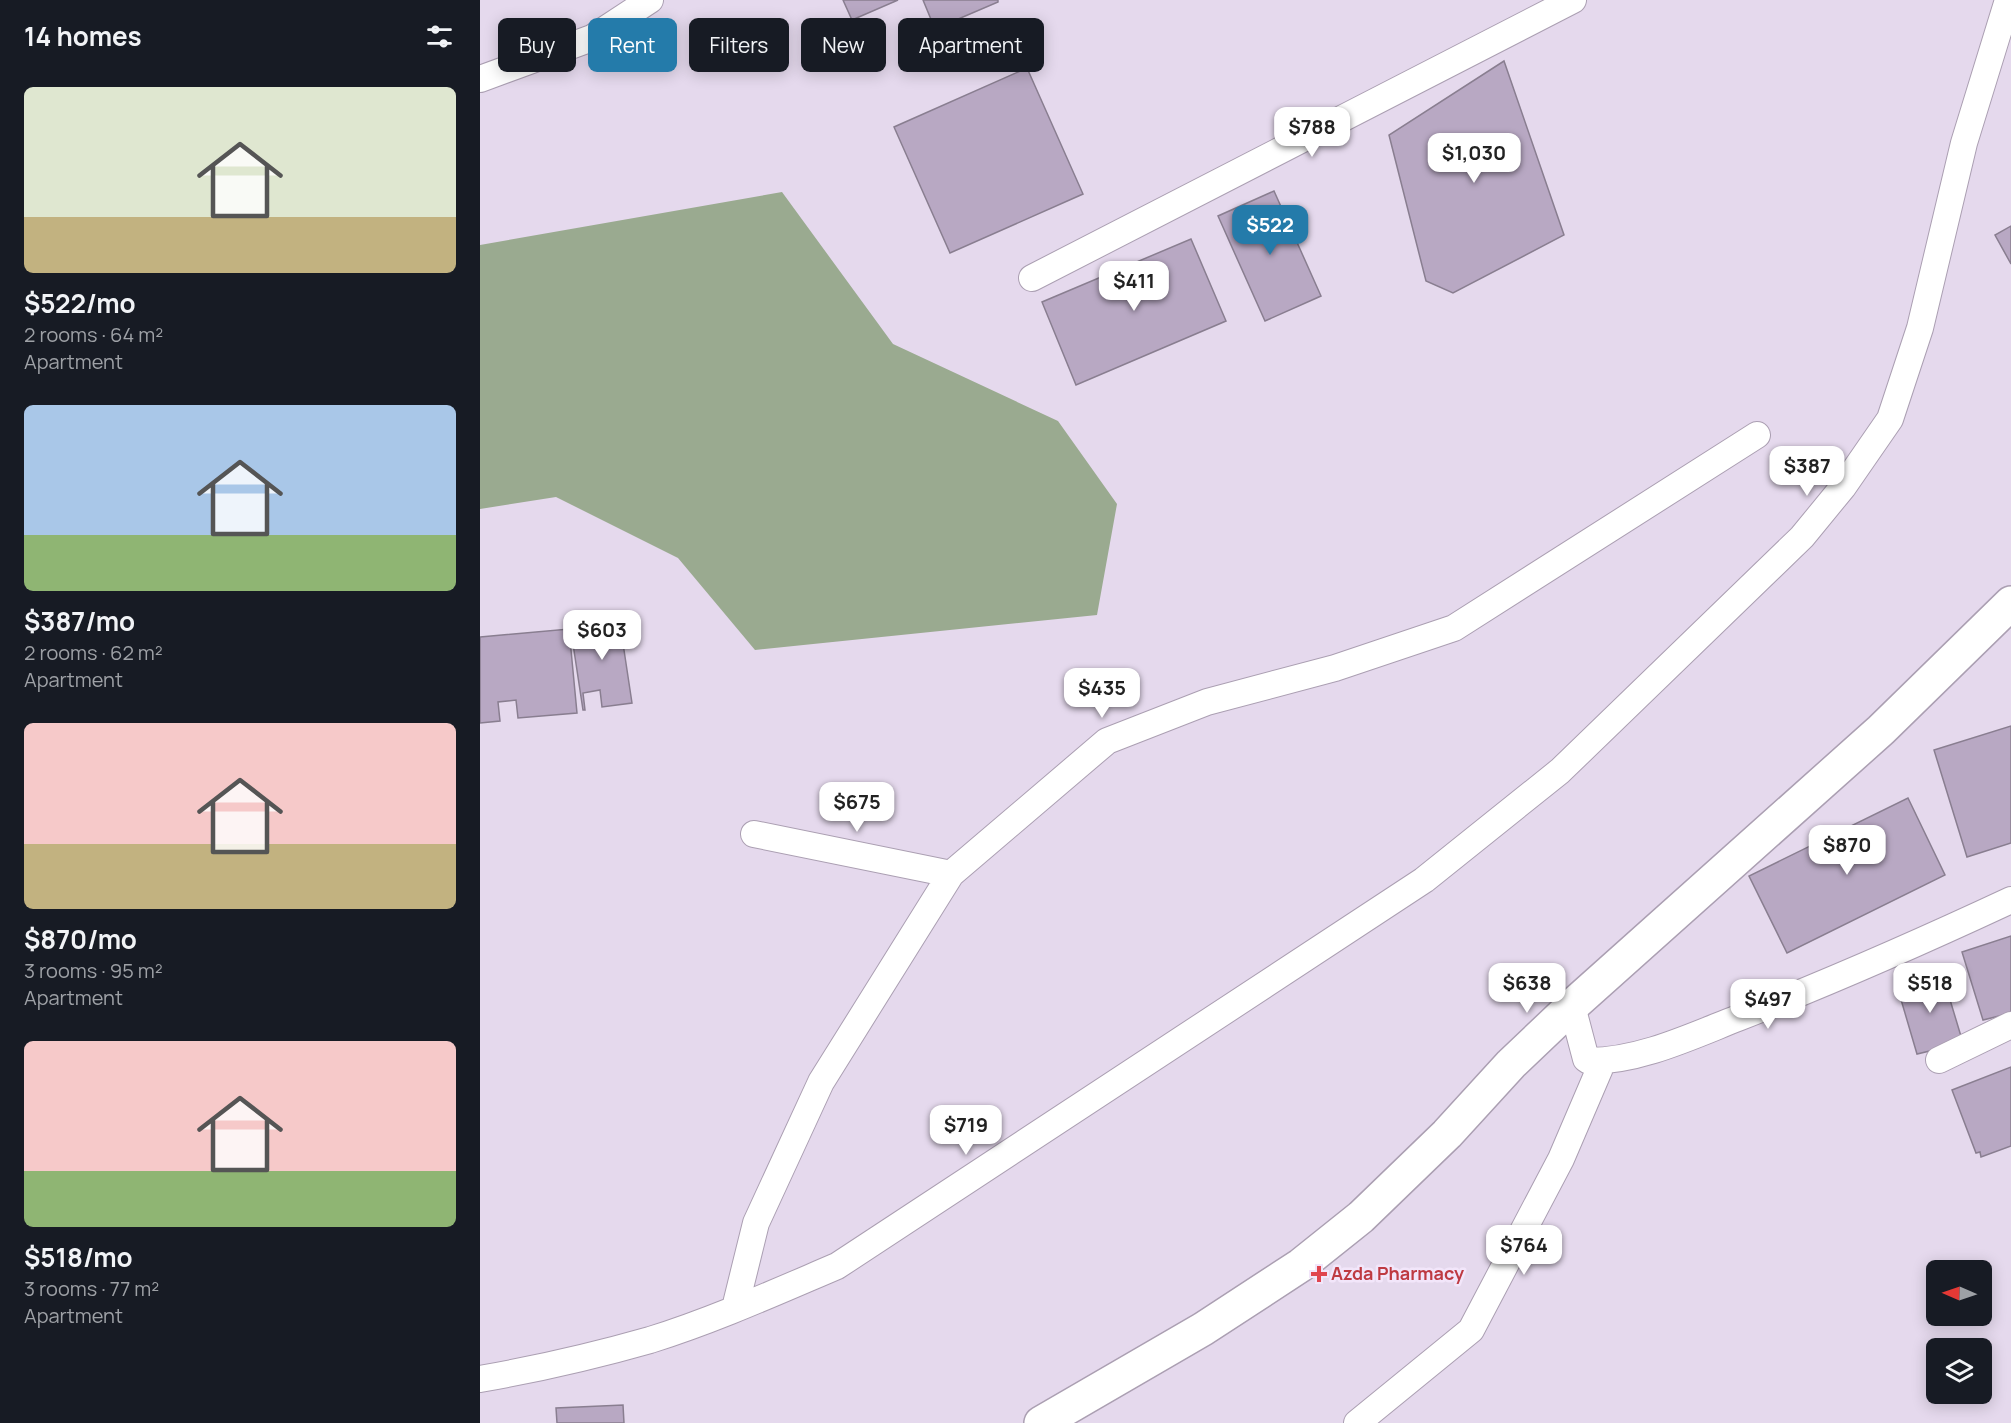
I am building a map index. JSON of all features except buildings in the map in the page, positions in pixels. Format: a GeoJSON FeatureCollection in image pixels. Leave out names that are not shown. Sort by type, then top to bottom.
{"type":"FeatureCollection","features":[{"type":"Feature","properties":{"kind":"street"},"geometry":{"type":"LineString","coordinates":[[480,79],[592,38],[650,0]]}},
{"type":"Feature","properties":{"kind":"street"},"geometry":{"type":"LineString","coordinates":[[1032,278],[1573,0]]}},
{"type":"Feature","properties":{"kind":"street"},"geometry":{"type":"LineString","coordinates":[[480,1379],[548,1367],[651,1339],[735,1308],[837,1266],[1424,880],[1560,771],[1802,537],[1843,487],[1890,419],[1920,328],[1964,142],[2008,0]]}},
{"type":"Feature","properties":{"kind":"street"},"geometry":{"type":"LineString","coordinates":[[735,1308],[756,1223],[821,1082],[951,874],[1107,741],[1207,702],[1335,668],[1454,628],[1757,435]]}},
{"type":"Feature","properties":{"kind":"street"},"geometry":{"type":"LineString","coordinates":[[1041,1423],[1203,1329],[1300,1265],[1361,1217],[1447,1134],[1511,1064],[1572,1006],[1881,730],[2011,603]]}},
{"type":"Feature","properties":{"kind":"street"},"geometry":{"type":"LineString","coordinates":[[754,834],[951,874]]}},
{"type":"Feature","properties":{"kind":"street"},"geometry":{"type":"LineString","coordinates":[[1572,1006],[1586,1059],[1603,1061],[1661,1046],[1835,980],[2011,900]]}},
{"type":"Feature","properties":{"kind":"street"},"geometry":{"type":"LineString","coordinates":[[1939,1060],[2011,1025]]}},
{"type":"Feature","properties":{"kind":"street"},"geometry":{"type":"LineString","coordinates":[[1357,1423],[1471,1330],[1561,1160],[1603,1061]]}},
{"type":"Feature","properties":{"kind":"green space"},"geometry":{"type":"Polygon","coordinates":[[[782,192],[893,344],[1058,421],[1117,504],[1097,615],[755,650],[678,558],[556,497],[480,509],[480,245],[782,192]]]}},
{"type":"Feature","properties":{"kind":"place","name":"Azda Pharmacy"},"geometry":{"type":"Point","coordinates":[1319,1274]}}]}
